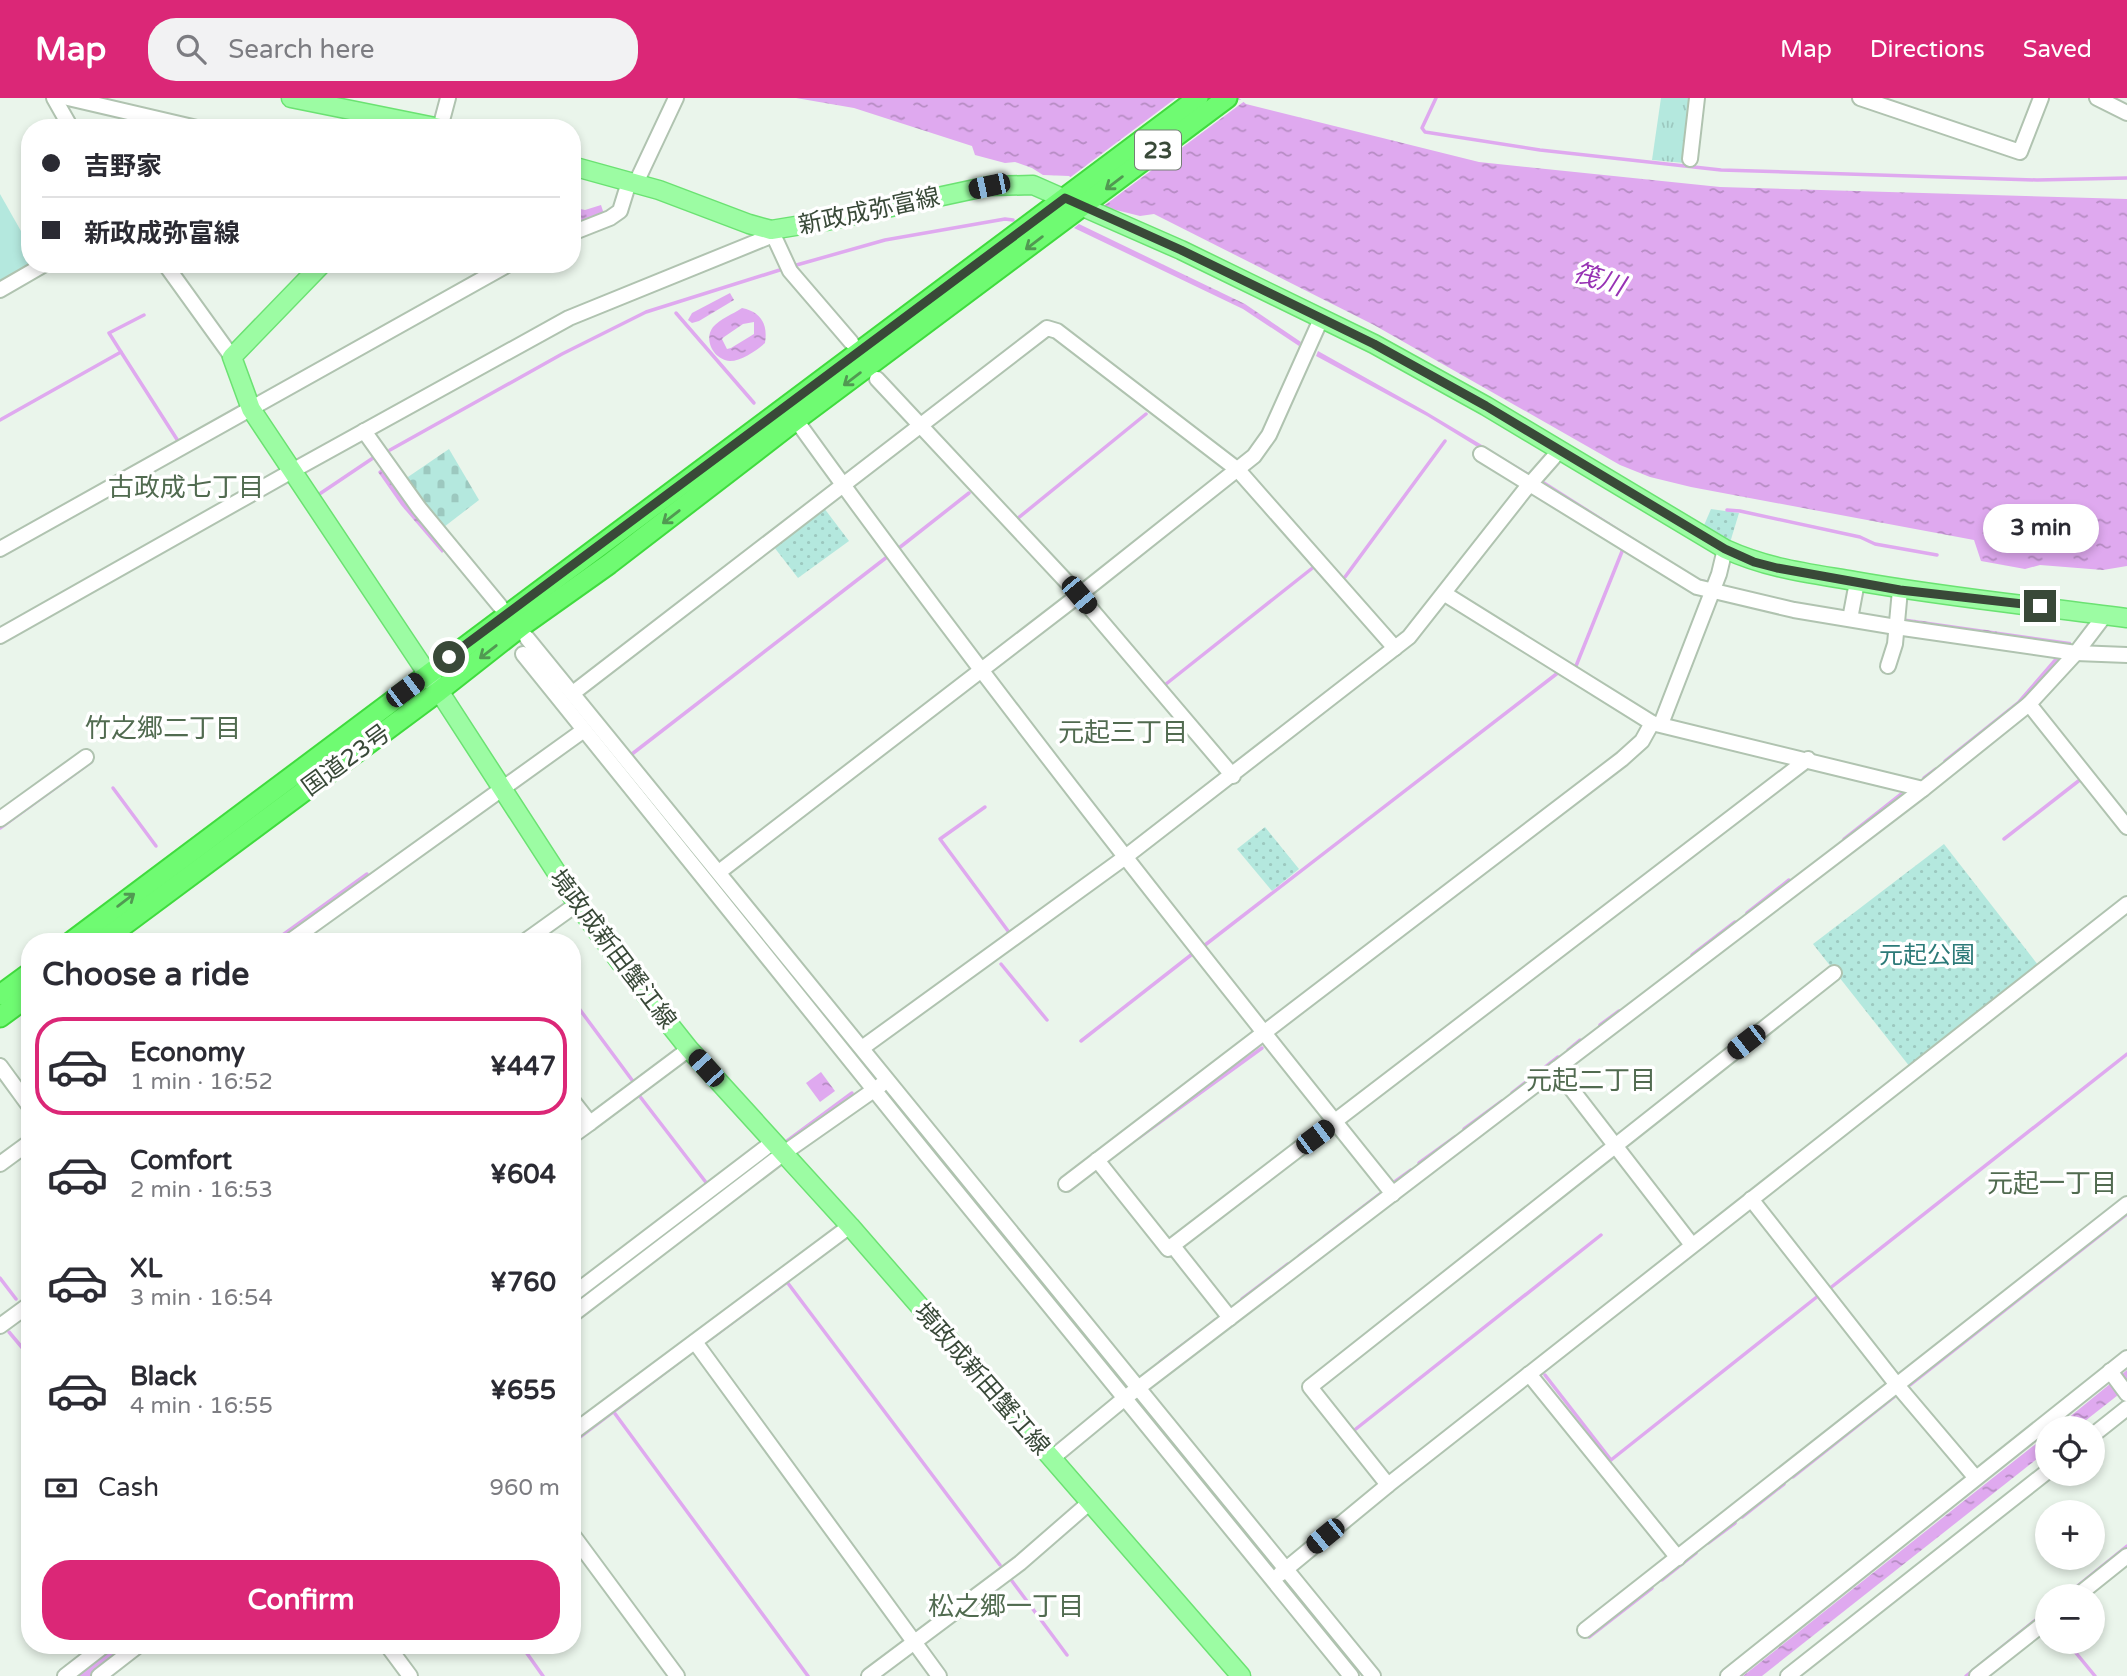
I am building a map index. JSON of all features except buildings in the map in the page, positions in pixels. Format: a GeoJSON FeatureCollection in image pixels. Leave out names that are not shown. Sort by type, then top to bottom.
{"type":"FeatureCollection","features":[{"type":"Feature","properties":{"kind":"highway","name":"国道23号"},"geometry":{"type":"LineString","coordinates":[[113,933],[439,691],[523,625],[609,564],[1077,200],[1198,98]]}},
{"type":"Feature","properties":{"kind":"highway","name":"国道23号"},"geometry":{"type":"LineString","coordinates":[[83,933],[427,674],[1077,200],[1227,98]]}},
{"type":"Feature","properties":{"kind":"highway"},"geometry":{"type":"LineString","coordinates":[[0,995],[21,980]]}},
{"type":"Feature","properties":{"kind":"highway"},"geometry":{"type":"LineString","coordinates":[[0,1017],[21,1002]]}},
{"type":"Feature","properties":{"kind":"main road"},"geometry":{"type":"LineString","coordinates":[[291,98],[395,119]]}},
{"type":"Feature","properties":{"kind":"main road","name":"新政成弥富線"},"geometry":{"type":"LineString","coordinates":[[581,169],[659,190],[771,230],[989,186],[1033,185],[1077,200],[1383,349],[1560,450],[1725,549],[1754,562],[1900,590],[2127,618]]}},
{"type":"Feature","properties":{"kind":"main road"},"geometry":{"type":"LineString","coordinates":[[232,357],[312,273]]}},
{"type":"Feature","properties":{"kind":"main road","name":"境政成新田蟹江線"},"geometry":{"type":"LineString","coordinates":[[232,357],[251,409],[577,904],[689,1049],[850,1226],[1241,1676]]}},
{"type":"Feature","properties":{"kind":"street"},"geometry":{"type":"LineString","coordinates":[[54,98],[66,119]]}},
{"type":"Feature","properties":{"kind":"street"},"geometry":{"type":"LineString","coordinates":[[68,98],[158,119]]}},
{"type":"Feature","properties":{"kind":"street"},"geometry":{"type":"LineString","coordinates":[[442,119],[448,98]]}},
{"type":"Feature","properties":{"kind":"street"},"geometry":{"type":"LineString","coordinates":[[581,229],[620,211],[676,98]]}},
{"type":"Feature","properties":{"kind":"street"},"geometry":{"type":"LineString","coordinates":[[1689,159],[1697,98]]}},
{"type":"Feature","properties":{"kind":"street"},"geometry":{"type":"LineString","coordinates":[[1860,98],[2020,152],[2041,98]]}},
{"type":"Feature","properties":{"kind":"street"},"geometry":{"type":"LineString","coordinates":[[2097,98],[2127,113]]}},
{"type":"Feature","properties":{"kind":"street"},"geometry":{"type":"LineString","coordinates":[[771,230],[788,267],[851,342]]}},
{"type":"Feature","properties":{"kind":"street"},"geometry":{"type":"LineString","coordinates":[[0,635],[569,318],[766,238],[771,230]]}},
{"type":"Feature","properties":{"kind":"street"},"geometry":{"type":"LineString","coordinates":[[0,290],[29,273]]}},
{"type":"Feature","properties":{"kind":"street"},"geometry":{"type":"LineString","coordinates":[[171,273],[232,357]]}},
{"type":"Feature","properties":{"kind":"street"},"geometry":{"type":"LineString","coordinates":[[0,548],[493,273]]}},
{"type":"Feature","properties":{"kind":"street"},"geometry":{"type":"LineString","coordinates":[[719,872],[1079,595],[1254,456],[1269,435],[1321,319]]}},
{"type":"Feature","properties":{"kind":"street"},"geometry":{"type":"LineString","coordinates":[[573,693],[1047,328],[1057,331],[1238,470],[1395,648]]}},
{"type":"Feature","properties":{"kind":"street"},"geometry":{"type":"LineString","coordinates":[[877,379],[919,427],[1079,595],[1233,776]]}},
{"type":"Feature","properties":{"kind":"street"},"geometry":{"type":"LineString","coordinates":[[796,420],[981,671],[1125,858],[1393,1194]]}},
{"type":"Feature","properties":{"kind":"street"},"geometry":{"type":"LineString","coordinates":[[364,431],[419,508],[500,606]]}},
{"type":"Feature","properties":{"kind":"street"},"geometry":{"type":"LineString","coordinates":[[862,1048],[1125,858],[1418,630],[1560,450]]}},
{"type":"Feature","properties":{"kind":"street"},"geometry":{"type":"LineString","coordinates":[[1481,454],[1697,587],[1794,610],[1850,619],[2076,653],[2127,655]]}},
{"type":"Feature","properties":{"kind":"street"},"geometry":{"type":"LineString","coordinates":[[1066,1184],[1642,741],[1656,723],[1712,591],[1725,549]]}},
{"type":"Feature","properties":{"kind":"street"},"geometry":{"type":"LineString","coordinates":[[1850,619],[1857,582]]}},
{"type":"Feature","properties":{"kind":"street"},"geometry":{"type":"LineString","coordinates":[[1888,666],[1895,644],[1900,590]]}},
{"type":"Feature","properties":{"kind":"street"},"geometry":{"type":"LineString","coordinates":[[1445,594],[1656,723],[1923,789]]}},
{"type":"Feature","properties":{"kind":"street"},"geometry":{"type":"LineString","coordinates":[[1051,1459],[1138,1388],[1923,789],[2029,704],[2076,653],[2105,615]]}},
{"type":"Feature","properties":{"kind":"street"},"geometry":{"type":"LineString","coordinates":[[527,638],[1373,1676]]}},
{"type":"Feature","properties":{"kind":"street"},"geometry":{"type":"LineString","coordinates":[[523,654],[1351,1676]]}},
{"type":"Feature","properties":{"kind":"street"},"geometry":{"type":"LineString","coordinates":[[2029,704],[2127,827]]}},
{"type":"Feature","properties":{"kind":"street"},"geometry":{"type":"LineString","coordinates":[[302,933],[584,730]]}},
{"type":"Feature","properties":{"kind":"street"},"geometry":{"type":"LineString","coordinates":[[0,819],[86,757]]}},
{"type":"Feature","properties":{"kind":"street"},"geometry":{"type":"LineString","coordinates":[[1097,1160],[1168,1249],[1808,759]]}},
{"type":"Feature","properties":{"kind":"street"},"geometry":{"type":"LineString","coordinates":[[537,933],[577,904]]}},
{"type":"Feature","properties":{"kind":"street"},"geometry":{"type":"LineString","coordinates":[[1273,1580],[1388,1485],[2127,904]]}},
{"type":"Feature","properties":{"kind":"street"},"geometry":{"type":"LineString","coordinates":[[1388,1485],[1310,1387],[1834,974]]}},
{"type":"Feature","properties":{"kind":"street"},"geometry":{"type":"LineString","coordinates":[[581,1130],[689,1049]]}},
{"type":"Feature","properties":{"kind":"street"},"geometry":{"type":"LineString","coordinates":[[0,1066],[21,1095]]}},
{"type":"Feature","properties":{"kind":"street"},"geometry":{"type":"LineString","coordinates":[[1556,1069],[1692,1245]]}},
{"type":"Feature","properties":{"kind":"street"},"geometry":{"type":"LineString","coordinates":[[581,1289],[779,1148],[888,1080]]}},
{"type":"Feature","properties":{"kind":"street"},"geometry":{"type":"LineString","coordinates":[[581,1112],[590,1123]]}},
{"type":"Feature","properties":{"kind":"street"},"geometry":{"type":"LineString","coordinates":[[581,1308],[779,1148]]}},
{"type":"Feature","properties":{"kind":"street"},"geometry":{"type":"LineString","coordinates":[[0,1164],[21,1149]]}},
{"type":"Feature","properties":{"kind":"street"},"geometry":{"type":"LineString","coordinates":[[1751,1199],[1897,1385],[1975,1477]]}},
{"type":"Feature","properties":{"kind":"street"},"geometry":{"type":"LineString","coordinates":[[1585,1630],[2127,1204]]}},
{"type":"Feature","properties":{"kind":"street"},"geometry":{"type":"LineString","coordinates":[[581,1426],[850,1226]]}},
{"type":"Feature","properties":{"kind":"street"},"geometry":{"type":"LineString","coordinates":[[1173,1245],[1230,1318]]}},
{"type":"Feature","properties":{"kind":"street"},"geometry":{"type":"LineString","coordinates":[[0,1326],[21,1311]]}},
{"type":"Feature","properties":{"kind":"street"},"geometry":{"type":"LineString","coordinates":[[695,1342],[939,1676]]}},
{"type":"Feature","properties":{"kind":"street"},"geometry":{"type":"LineString","coordinates":[[1728,1676],[1975,1477],[2112,1374],[2127,1358]]}},
{"type":"Feature","properties":{"kind":"street"},"geometry":{"type":"LineString","coordinates":[[1529,1374],[1678,1558]]}},
{"type":"Feature","properties":{"kind":"street"},"geometry":{"type":"LineString","coordinates":[[2112,1374],[2127,1394]]}},
{"type":"Feature","properties":{"kind":"street"},"geometry":{"type":"LineString","coordinates":[[2105,1426],[2127,1409]]}},
{"type":"Feature","properties":{"kind":"street"},"geometry":{"type":"LineString","coordinates":[[1788,1676],[2035,1481]]}},
{"type":"Feature","properties":{"kind":"street"},"geometry":{"type":"LineString","coordinates":[[869,1676],[1020,1563],[1088,1503]]}},
{"type":"Feature","properties":{"kind":"street"},"geometry":{"type":"LineString","coordinates":[[581,1546],[677,1676]]}},
{"type":"Feature","properties":{"kind":"street"},"geometry":{"type":"LineString","coordinates":[[2092,1584],[2127,1556]]}},
{"type":"Feature","properties":{"kind":"street"},"geometry":{"type":"LineString","coordinates":[[1977,1676],[2035,1630]]}},
{"type":"Feature","properties":{"kind":"street"},"geometry":{"type":"LineString","coordinates":[[65,1676],[93,1654]]}},
{"type":"Feature","properties":{"kind":"street"},"geometry":{"type":"LineString","coordinates":[[99,1676],[124,1654]]}},
{"type":"Feature","properties":{"kind":"street"},"geometry":{"type":"LineString","coordinates":[[394,1654],[410,1676]]}},
{"type":"Feature","properties":{"kind":"green space"},"geometry":{"type":"Polygon","coordinates":[[[1661,98],[1693,98],[1684,163],[1652,160],[1661,98]]]}},
{"type":"Feature","properties":{"kind":"green space"},"geometry":{"type":"Polygon","coordinates":[[[0,194],[21,231],[21,269],[0,281],[0,194]]]}},
{"type":"Feature","properties":{"kind":"green space"},"geometry":{"type":"Polygon","coordinates":[[[449,449],[479,500],[444,527],[405,479],[449,449]]]}},
{"type":"Feature","properties":{"kind":"green space"},"geometry":{"type":"Polygon","coordinates":[[[824,508],[849,541],[798,578],[774,547],[824,508]]]}},
{"type":"Feature","properties":{"kind":"green space"},"geometry":{"type":"Polygon","coordinates":[[[1711,509],[1739,513],[1729,546],[1702,530],[1711,509]]]}},
{"type":"Feature","properties":{"kind":"green space"},"geometry":{"type":"Polygon","coordinates":[[[1265,827],[1299,869],[1272,891],[1237,849],[1265,827]]]}},
{"type":"Feature","properties":{"kind":"green space","name":"元起公園"},"geometry":{"type":"Polygon","coordinates":[[[1944,844],[2038,965],[1910,1067],[1813,944],[1944,844]]]}},
{"type":"Feature","properties":{"kind":"water","name":"筏川"},"geometry":{"type":"Polygon","coordinates":[[[796,98],[1239,98],[1246,104],[1479,162],[1720,187],[2127,199],[2127,566],[2103,570],[2040,565],[2025,569],[1981,561],[1974,540],[1650,477],[1620,465],[1374,325],[1154,214],[1140,216],[1104,207],[1069,176],[1043,175],[1015,162],[1005,163],[975,155],[972,146],[854,108],[796,98]]]}},
{"type":"Feature","properties":{"kind":"water"},"geometry":{"type":"Polygon","coordinates":[[[601,205],[604,214],[581,224],[581,209],[601,205]]]}},
{"type":"Feature","properties":{"kind":"water"},"geometry":{"type":"Polygon","coordinates":[[[1079,224],[1245,304],[1301,342],[1299,346],[1243,309],[1074,228],[1079,224]]]}},
{"type":"Feature","properties":{"kind":"water"},"geometry":{"type":"Polygon","coordinates":[[[730,293],[734,300],[699,321],[692,323],[688,320],[692,313],[730,293]]]}},
{"type":"Feature","properties":{"kind":"water"},"geometry":{"type":"Polygon","coordinates":[[[742,308],[754,312],[762,320],[765,343],[744,357],[734,361],[724,360],[712,348],[710,332],[719,322],[742,308]],[[754,322],[743,324],[722,339],[727,349],[754,334],[754,322]]]}},
{"type":"Feature","properties":{"kind":"water"},"geometry":{"type":"Polygon","coordinates":[[[1318,351],[1529,473],[1528,478],[1427,416],[1316,356],[1318,351]]]}},
{"type":"Feature","properties":{"kind":"water"},"geometry":{"type":"Polygon","coordinates":[[[381,469],[444,551],[442,553],[401,505],[378,472],[381,469]]]}},
{"type":"Feature","properties":{"kind":"water"},"geometry":{"type":"Polygon","coordinates":[[[1544,481],[1697,578],[1706,580],[1706,583],[1696,581],[1542,485],[1544,481]]]}},
{"type":"Feature","properties":{"kind":"water"},"geometry":{"type":"Polygon","coordinates":[[[1902,618],[2071,642],[2071,645],[1902,622],[1902,618]]]}},
{"type":"Feature","properties":{"kind":"water"},"geometry":{"type":"Polygon","coordinates":[[[821,1072],[835,1091],[820,1102],[806,1083],[821,1072]]]}},
{"type":"Feature","properties":{"kind":"water"},"geometry":{"type":"Polygon","coordinates":[[[769,1152],[773,1156],[581,1301],[581,1294],[769,1152]]]}},
{"type":"Feature","properties":{"kind":"water"},"geometry":{"type":"Polygon","coordinates":[[[2127,1370],[2127,1388],[2091,1416],[2071,1416],[2127,1370]]]}},
{"type":"Feature","properties":{"kind":"water"},"geometry":{"type":"Polygon","coordinates":[[[2035,1445],[2035,1460],[1762,1676],[1743,1676],[2035,1445]]]}},
{"type":"Feature","properties":{"kind":"water"},"geometry":{"type":"Polygon","coordinates":[[[106,1654],[118,1654],[90,1676],[77,1676],[106,1654]]]}},
{"type":"Feature","properties":{"kind":"pier"},"geometry":{"type":"Polygon","coordinates":[[[1176,98],[1246,100],[1101,208],[1068,179],[1176,98]]]}},
{"type":"Feature","properties":{"kind":"waterway"},"geometry":{"type":"LineString","coordinates":[[1436,98],[1422,128],[1425,132],[1540,150],[1721,170],[2037,180],[2127,178]]}},
{"type":"Feature","properties":{"kind":"waterway"},"geometry":{"type":"LineString","coordinates":[[793,266],[885,240],[1005,219],[1013,220]]}},
{"type":"Feature","properties":{"kind":"waterway"},"geometry":{"type":"LineString","coordinates":[[390,450],[562,354],[646,312],[786,268]]}},
{"type":"Feature","properties":{"kind":"waterway"},"geometry":{"type":"LineString","coordinates":[[676,313],[754,403]]}},
{"type":"Feature","properties":{"kind":"waterway"},"geometry":{"type":"LineString","coordinates":[[0,420],[121,352],[109,333],[144,315]]}},
{"type":"Feature","properties":{"kind":"waterway"},"geometry":{"type":"LineString","coordinates":[[121,352],[178,441]]}},
{"type":"Feature","properties":{"kind":"waterway"},"geometry":{"type":"LineString","coordinates":[[1017,519],[1146,414]]}},
{"type":"Feature","properties":{"kind":"waterway"},"geometry":{"type":"LineString","coordinates":[[1345,577],[1445,441]]}},
{"type":"Feature","properties":{"kind":"waterway"},"geometry":{"type":"LineString","coordinates":[[318,495],[373,458]]}},
{"type":"Feature","properties":{"kind":"waterway"},"geometry":{"type":"LineString","coordinates":[[899,548],[969,493]]}},
{"type":"Feature","properties":{"kind":"waterway"},"geometry":{"type":"LineString","coordinates":[[1727,510],[1860,537],[1875,544],[1937,555]]}},
{"type":"Feature","properties":{"kind":"waterway"},"geometry":{"type":"LineString","coordinates":[[1576,666],[1623,549]]}},
{"type":"Feature","properties":{"kind":"waterway"},"geometry":{"type":"LineString","coordinates":[[632,754],[887,557]]}},
{"type":"Feature","properties":{"kind":"waterway"},"geometry":{"type":"LineString","coordinates":[[1166,684],[1315,566]]}},
{"type":"Feature","properties":{"kind":"waterway"},"geometry":{"type":"LineString","coordinates":[[1945,761],[2019,702],[2058,657]]}},
{"type":"Feature","properties":{"kind":"waterway"},"geometry":{"type":"LineString","coordinates":[[1205,945],[1559,672]]}},
{"type":"Feature","properties":{"kind":"waterway"},"geometry":{"type":"LineString","coordinates":[[0,828],[91,762]]}},
{"type":"Feature","properties":{"kind":"waterway"},"geometry":{"type":"LineString","coordinates":[[1924,778],[1936,769]]}},
{"type":"Feature","properties":{"kind":"waterway"},"geometry":{"type":"LineString","coordinates":[[2004,839],[2081,779],[2079,777]]}},
{"type":"Feature","properties":{"kind":"waterway"},"geometry":{"type":"LineString","coordinates":[[113,788],[156,846]]}},
{"type":"Feature","properties":{"kind":"waterway"},"geometry":{"type":"LineString","coordinates":[[1844,839],[1901,794]]}},
{"type":"Feature","properties":{"kind":"waterway"},"geometry":{"type":"LineString","coordinates":[[985,807],[940,839],[1011,935]]}},
{"type":"Feature","properties":{"kind":"waterway"},"geometry":{"type":"LineString","coordinates":[[285,933],[367,874]]}},
{"type":"Feature","properties":{"kind":"waterway"},"geometry":{"type":"LineString","coordinates":[[1747,913],[1789,880]]}},
{"type":"Feature","properties":{"kind":"waterway"},"geometry":{"type":"LineString","coordinates":[[1692,955],[1735,922]]}},
{"type":"Feature","properties":{"kind":"waterway"},"geometry":{"type":"LineString","coordinates":[[1081,1041],[1191,955]]}},
{"type":"Feature","properties":{"kind":"waterway"},"geometry":{"type":"LineString","coordinates":[[1001,964],[1047,1020]]}},
{"type":"Feature","properties":{"kind":"waterway"},"geometry":{"type":"LineString","coordinates":[[581,1011],[632,1080]]}},
{"type":"Feature","properties":{"kind":"waterway"},"geometry":{"type":"LineString","coordinates":[[1600,1025],[1619,1011]]}},
{"type":"Feature","properties":{"kind":"waterway"},"geometry":{"type":"LineString","coordinates":[[1568,1050],[1580,1040]]}},
{"type":"Feature","properties":{"kind":"waterway"},"geometry":{"type":"LineString","coordinates":[[1138,1138],[1262,1048]]}},
{"type":"Feature","properties":{"kind":"waterway"},"geometry":{"type":"LineString","coordinates":[[1829,1289],[2127,1054]]}},
{"type":"Feature","properties":{"kind":"waterway"},"geometry":{"type":"LineString","coordinates":[[1512,1093],[1558,1057]]}},
{"type":"Feature","properties":{"kind":"waterway"},"geometry":{"type":"LineString","coordinates":[[787,1141],[852,1093]]}},
{"type":"Feature","properties":{"kind":"waterway"},"geometry":{"type":"LineString","coordinates":[[638,1094],[708,1185]]}},
{"type":"Feature","properties":{"kind":"waterway"},"geometry":{"type":"LineString","coordinates":[[1464,1129],[1502,1101]]}},
{"type":"Feature","properties":{"kind":"waterway"},"geometry":{"type":"LineString","coordinates":[[1419,1163],[1455,1137]]}},
{"type":"Feature","properties":{"kind":"waterway"},"geometry":{"type":"LineString","coordinates":[[1393,1183],[1411,1170]]}},
{"type":"Feature","properties":{"kind":"waterway"},"geometry":{"type":"LineString","coordinates":[[1324,1237],[1380,1194]]}},
{"type":"Feature","properties":{"kind":"waterway"},"geometry":{"type":"LineString","coordinates":[[1910,1385],[2127,1214]]}},
{"type":"Feature","properties":{"kind":"waterway"},"geometry":{"type":"LineString","coordinates":[[1354,1433],[1352,1432],[1601,1235]]}},
{"type":"Feature","properties":{"kind":"waterway"},"geometry":{"type":"LineString","coordinates":[[1299,1256],[1312,1246]]}},
{"type":"Feature","properties":{"kind":"waterway"},"geometry":{"type":"LineString","coordinates":[[1242,1299],[1288,1264]]}},
{"type":"Feature","properties":{"kind":"waterway"},"geometry":{"type":"LineString","coordinates":[[0,1278],[16,1299]]}},
{"type":"Feature","properties":{"kind":"waterway"},"geometry":{"type":"LineString","coordinates":[[710,1339],[787,1282],[1000,1565]]}},
{"type":"Feature","properties":{"kind":"waterway"},"geometry":{"type":"LineString","coordinates":[[1545,1375],[1611,1460],[1818,1296],[1821,1300]]}},
{"type":"Feature","properties":{"kind":"waterway"},"geometry":{"type":"LineString","coordinates":[[1207,1327],[1215,1320]]}},
{"type":"Feature","properties":{"kind":"waterway"},"geometry":{"type":"LineString","coordinates":[[9,1332],[21,1346]]}},
{"type":"Feature","properties":{"kind":"waterway"},"geometry":{"type":"LineString","coordinates":[[1160,1362],[1196,1335]]}},
{"type":"Feature","properties":{"kind":"waterway"},"geometry":{"type":"LineString","coordinates":[[581,1436],[692,1352]]}},
{"type":"Feature","properties":{"kind":"waterway"},"geometry":{"type":"LineString","coordinates":[[1793,1477],[1894,1397]]}},
{"type":"Feature","properties":{"kind":"waterway"},"geometry":{"type":"LineString","coordinates":[[613,1411],[808,1676]]}},
{"type":"Feature","properties":{"kind":"waterway"},"geometry":{"type":"LineString","coordinates":[[1155,1425],[1274,1570]]}},
{"type":"Feature","properties":{"kind":"waterway"},"geometry":{"type":"LineString","coordinates":[[1742,1517],[1784,1484]]}},
{"type":"Feature","properties":{"kind":"waterway"},"geometry":{"type":"LineString","coordinates":[[1708,1543],[1735,1523]]}},
{"type":"Feature","properties":{"kind":"waterway"},"geometry":{"type":"LineString","coordinates":[[2080,1584],[2127,1546]]}},
{"type":"Feature","properties":{"kind":"waterway"},"geometry":{"type":"LineString","coordinates":[[1662,1580],[1696,1553]]}},
{"type":"Feature","properties":{"kind":"waterway"},"geometry":{"type":"LineString","coordinates":[[1012,1581],[1067,1655]]}},
{"type":"Feature","properties":{"kind":"waterway"},"geometry":{"type":"LineString","coordinates":[[1589,1637],[1652,1588]]}},
{"type":"Feature","properties":{"kind":"waterway"},"geometry":{"type":"LineString","coordinates":[[1966,1676],[2035,1620]]}},
{"type":"Feature","properties":{"kind":"waterway"},"geometry":{"type":"LineString","coordinates":[[527,1654],[543,1676]]}},
{"type":"Feature","properties":{"kind":"waterway"},"geometry":{"type":"LineString","coordinates":[[2077,1654],[2095,1676]]}},
{"type":"Feature","properties":{"kind":"district","name":"古政成七丁目"},"geometry":{"type":"Point","coordinates":[186,487]}},
{"type":"Feature","properties":{"kind":"district","name":"竹之郷二丁目"},"geometry":{"type":"Point","coordinates":[163,728]}},
{"type":"Feature","properties":{"kind":"district","name":"元起三丁目"},"geometry":{"type":"Point","coordinates":[1123,732]}},
{"type":"Feature","properties":{"kind":"district","name":"元起二丁目"},"geometry":{"type":"Point","coordinates":[1591,1080]}},
{"type":"Feature","properties":{"kind":"district","name":"元起一丁目"},"geometry":{"type":"Point","coordinates":[2052,1183]}},
{"type":"Feature","properties":{"kind":"district","name":"松之郷一丁目"},"geometry":{"type":"Point","coordinates":[1006,1606]}},
{"type":"Feature","properties":{"kind":"route"},"geometry":{"type":"LineString","coordinates":[[449,657],[1065,198],[1181,250],[1374,344],[1486,406],[1725,549],[1754,562],[1900,590],[2040,606]]}}]}
